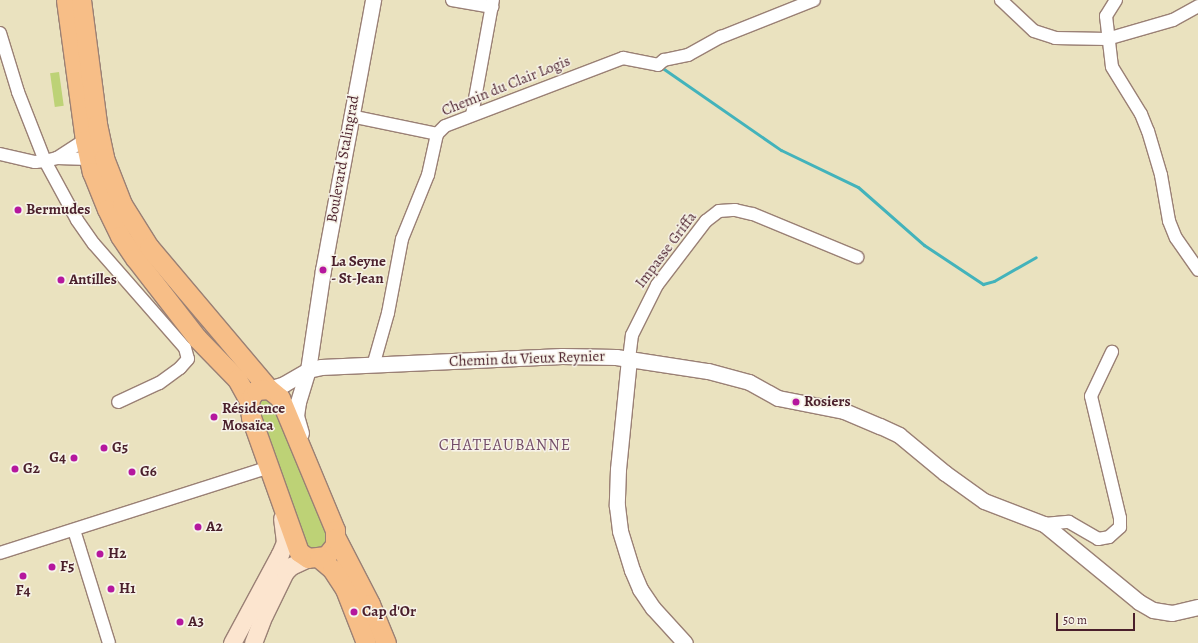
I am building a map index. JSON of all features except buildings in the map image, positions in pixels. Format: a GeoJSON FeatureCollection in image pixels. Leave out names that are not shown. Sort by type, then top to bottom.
{"type":"FeatureCollection","features":[{"type":"Feature","properties":{"kind":"main road"},"geometry":{"type":"LineString","coordinates":[[66,0],[85,140],[99,191],[120,236],[197,338],[237,379],[249,401],[249,409],[299,552],[314,558],[332,569],[345,589],[366,643]]}},
{"type":"Feature","properties":{"kind":"main road"},"geometry":{"type":"LineString","coordinates":[[81,0],[98,131],[104,158],[122,204],[149,247],[269,389],[280,398],[309,465],[336,538],[370,604],[386,643]]}},
{"type":"Feature","properties":{"kind":"main road"},"geometry":{"type":"LineString","coordinates":[[249,401],[256,390],[269,389]]}},
{"type":"Feature","properties":{"kind":"main road"},"geometry":{"type":"LineString","coordinates":[[232,643],[285,542],[279,494]]}},
{"type":"Feature","properties":{"kind":"main road"},"geometry":{"type":"LineString","coordinates":[[253,643],[264,615],[285,572],[291,566],[332,551],[336,538]]}},
{"type":"Feature","properties":{"kind":"street","name":"Boulevard Stalingrad"},"geometry":{"type":"LineString","coordinates":[[309,465],[296,416],[308,370],[351,116],[373,0]]}},
{"type":"Feature","properties":{"kind":"street"},"geometry":{"type":"LineString","coordinates":[[452,0],[492,4],[472,115]]}},
{"type":"Feature","properties":{"kind":"street","name":"Chemin du Clair Logis"},"geometry":{"type":"LineString","coordinates":[[373,366],[388,313],[402,239],[428,175],[437,134],[445,126],[623,58],[658,65],[664,60],[688,55],[797,2],[814,0]]}},
{"type":"Feature","properties":{"kind":"street"},"geometry":{"type":"LineString","coordinates":[[1001,0],[1034,31],[1049,38],[1108,39],[1173,20],[1198,6]]}},
{"type":"Feature","properties":{"kind":"street"},"geometry":{"type":"LineString","coordinates":[[1116,0],[1106,16],[1112,67],[1148,131],[1161,175],[1169,221],[1176,238],[1198,270]]}},
{"type":"Feature","properties":{"kind":"street"},"geometry":{"type":"LineString","coordinates":[[0,33],[18,92],[51,159],[77,220],[94,244],[185,348],[188,359],[180,368],[159,383],[118,402]]}},
{"type":"Feature","properties":{"kind":"street"},"geometry":{"type":"LineString","coordinates":[[351,116],[437,134]]}},
{"type":"Feature","properties":{"kind":"street"},"geometry":{"type":"LineString","coordinates":[[51,159],[85,140]]}},
{"type":"Feature","properties":{"kind":"street"},"geometry":{"type":"LineString","coordinates":[[0,154],[35,162],[51,159],[89,159]]}},
{"type":"Feature","properties":{"kind":"street","name":"Impasse Griffa"},"geometry":{"type":"LineString","coordinates":[[628,359],[632,335],[657,284],[706,221],[719,211],[735,210],[754,214],[857,257]]}},
{"type":"Feature","properties":{"kind":"street","name":"Boulevard Stalingrad"},"geometry":{"type":"LineString","coordinates":[[292,380],[316,319]]}},
{"type":"Feature","properties":{"kind":"street"},"geometry":{"type":"LineString","coordinates":[[1044,524],[1069,522],[1098,538],[1109,537],[1120,527],[1120,518],[1091,396],[1112,352]]}},
{"type":"Feature","properties":{"kind":"street","name":"Chemin du Vieux Reynier"},"geometry":{"type":"LineString","coordinates":[[292,380],[308,370],[562,356],[605,356],[708,371],[749,382],[778,398],[844,411],[899,435],[956,482],[984,502],[1044,524],[1125,592],[1153,610],[1172,614],[1198,607]]}},
{"type":"Feature","properties":{"kind":"street"},"geometry":{"type":"LineString","coordinates":[[628,359],[618,469],[617,506],[620,531],[632,570],[640,589],[653,608],[685,643]]}},
{"type":"Feature","properties":{"kind":"street"},"geometry":{"type":"LineString","coordinates":[[269,389],[292,380]]}},
{"type":"Feature","properties":{"kind":"street"},"geometry":{"type":"LineString","coordinates":[[0,553],[269,467]]}},
{"type":"Feature","properties":{"kind":"street"},"geometry":{"type":"LineString","coordinates":[[74,530],[109,643]]}},
{"type":"Feature","properties":{"kind":"green space"},"geometry":{"type":"Polygon","coordinates":[[[59,72],[64,106],[55,107],[50,73],[59,72]]]}},
{"type":"Feature","properties":{"kind":"green space"},"geometry":{"type":"Polygon","coordinates":[[[269,389],[336,538],[308,558],[252,395],[269,389]]]}},
{"type":"Feature","properties":{"kind":"waterway"},"geometry":{"type":"LineString","coordinates":[[661,67],[781,150],[858,187],[924,245],[983,284],[994,281],[1036,257]]}},
{"type":"Feature","properties":{"kind":"place","name":"Bermudes"},"geometry":{"type":"Point","coordinates":[18,210]}},
{"type":"Feature","properties":{"kind":"place","name":"La Seyne - St-Jean"},"geometry":{"type":"Point","coordinates":[323,270]}},
{"type":"Feature","properties":{"kind":"place","name":"Antilles"},"geometry":{"type":"Point","coordinates":[61,280]}},
{"type":"Feature","properties":{"kind":"place","name":"Rosiers"},"geometry":{"type":"Point","coordinates":[796,402]}},
{"type":"Feature","properties":{"kind":"place","name":"Résidence Mosaïca"},"geometry":{"type":"Point","coordinates":[214,417]}},
{"type":"Feature","properties":{"kind":"place","name":"G5"},"geometry":{"type":"Point","coordinates":[104,448]}},
{"type":"Feature","properties":{"kind":"place","name":"G4"},"geometry":{"type":"Point","coordinates":[74,458]}},
{"type":"Feature","properties":{"kind":"place","name":"G2"},"geometry":{"type":"Point","coordinates":[15,469]}},
{"type":"Feature","properties":{"kind":"place","name":"G6"},"geometry":{"type":"Point","coordinates":[132,472]}},
{"type":"Feature","properties":{"kind":"place","name":"A2"},"geometry":{"type":"Point","coordinates":[198,527]}},
{"type":"Feature","properties":{"kind":"place","name":"H2"},"geometry":{"type":"Point","coordinates":[100,554]}},
{"type":"Feature","properties":{"kind":"place","name":"F5"},"geometry":{"type":"Point","coordinates":[52,567]}},
{"type":"Feature","properties":{"kind":"place","name":"F4"},"geometry":{"type":"Point","coordinates":[23,576]}},
{"type":"Feature","properties":{"kind":"place","name":"H1"},"geometry":{"type":"Point","coordinates":[111,589]}},
{"type":"Feature","properties":{"kind":"place","name":"Cap d'Or"},"geometry":{"type":"Point","coordinates":[354,612]}},
{"type":"Feature","properties":{"kind":"place","name":"A3"},"geometry":{"type":"Point","coordinates":[180,622]}},
{"type":"Feature","properties":{"kind":"district","name":"CHATEAUBANNE"},"geometry":{"type":"Point","coordinates":[505,445]}}]}
